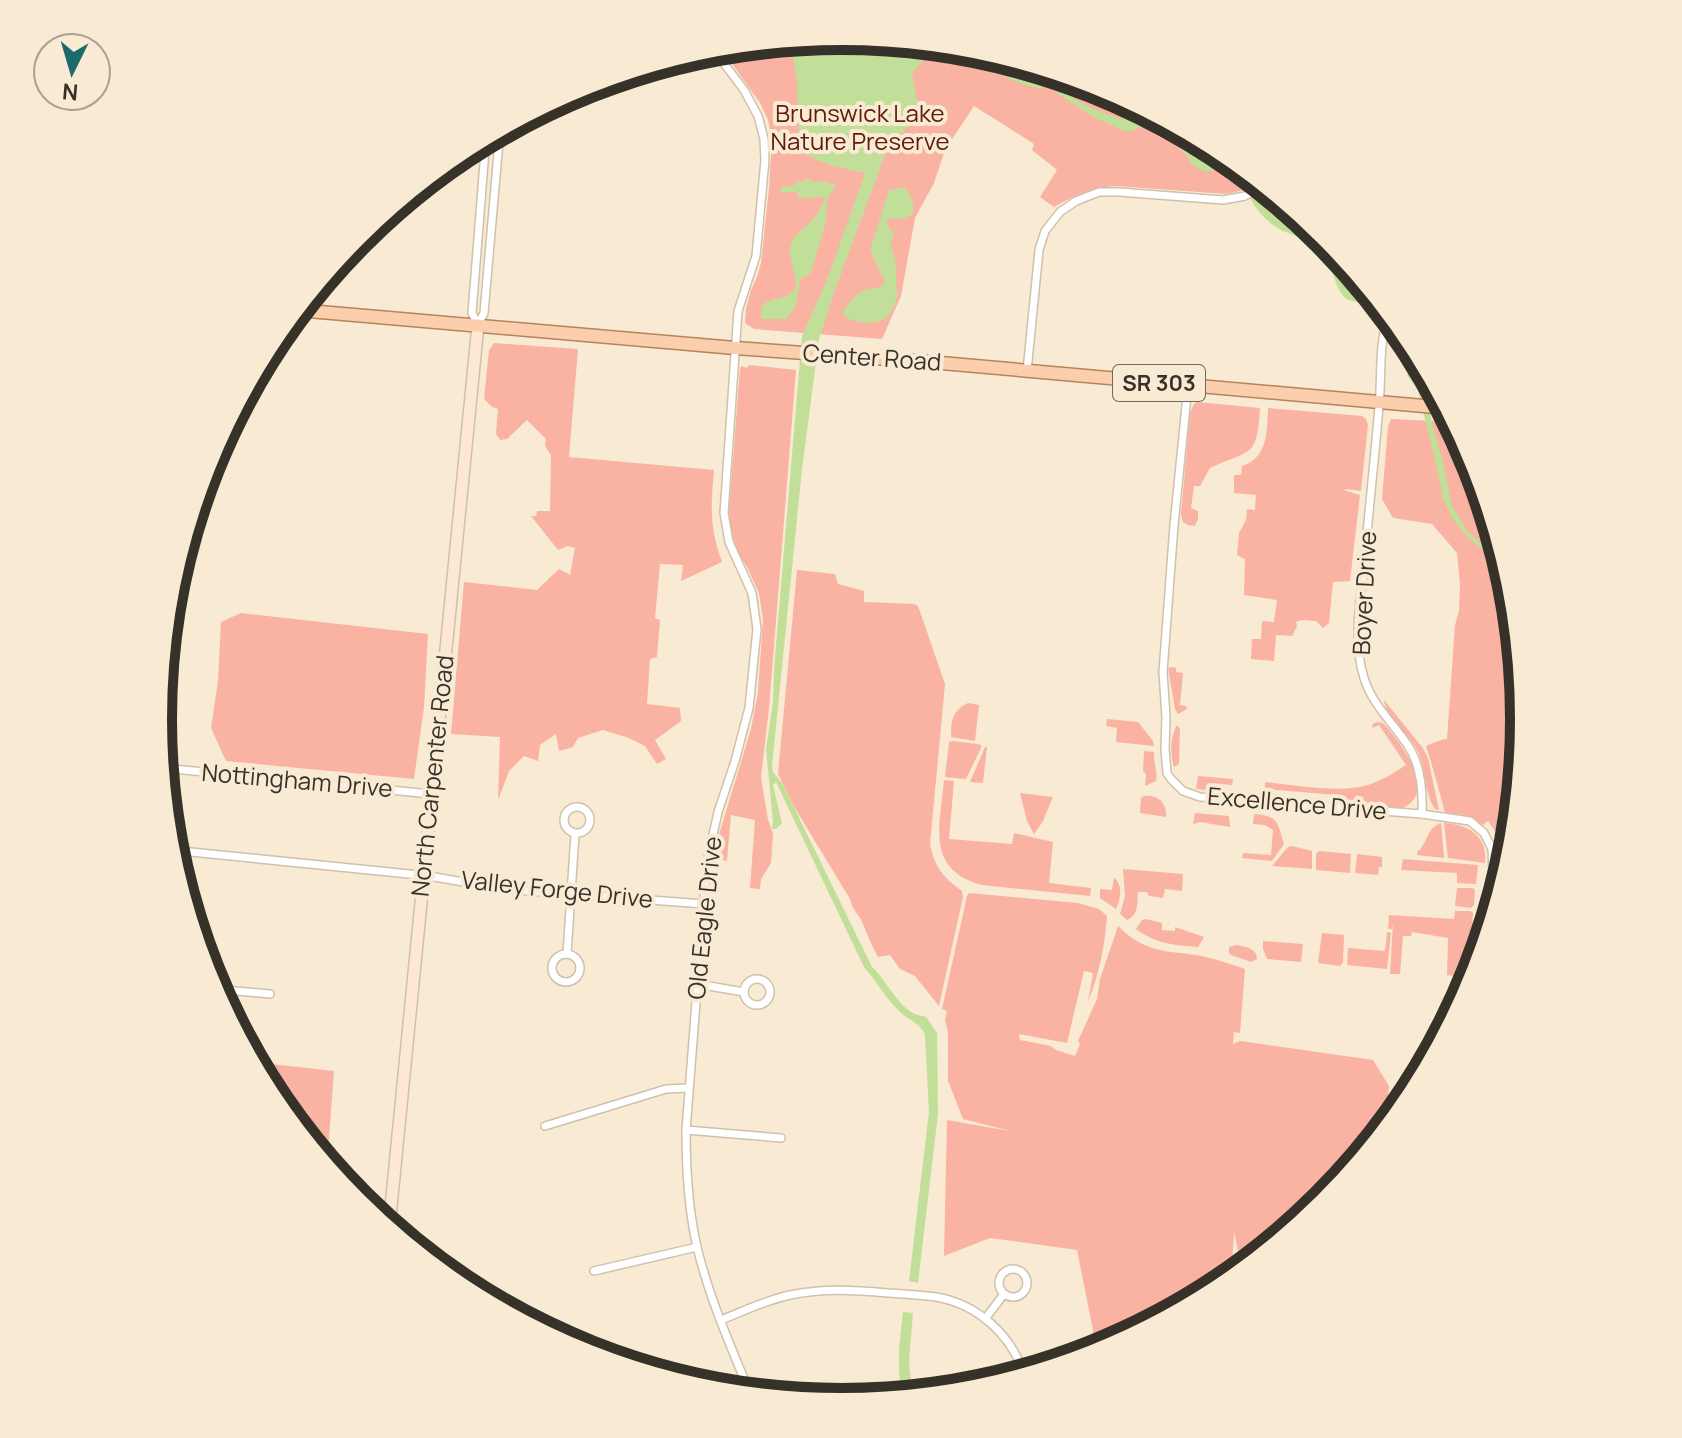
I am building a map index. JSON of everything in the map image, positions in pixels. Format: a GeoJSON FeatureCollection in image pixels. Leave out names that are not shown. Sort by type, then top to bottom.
{"type":"FeatureCollection","features":[{"type":"Feature","properties":{"kind":"main road","name":"Center Road"},"geometry":{"type":"LineString","coordinates":[[311,311],[1432,407]]}},
{"type":"Feature","properties":{"kind":"street","name":"Old Eagle Drive"},"geometry":{"type":"LineString","coordinates":[[722,61],[744,90],[758,116],[764,139],[765,160],[756,256],[738,311],[724,513],[729,542],[752,593],[757,629],[749,708],[712,837],[686,1130],[687,1185],[697,1247],[707,1284],[745,1381]]}},
{"type":"Feature","properties":{"kind":"street"},"geometry":{"type":"LineString","coordinates":[[478,325],[484,313],[499,145]]}},
{"type":"Feature","properties":{"kind":"street"},"geometry":{"type":"LineString","coordinates":[[478,325],[472,313],[485,153]]}},
{"type":"Feature","properties":{"kind":"street"},"geometry":{"type":"LineString","coordinates":[[1027,371],[1039,250],[1045,231],[1060,212],[1076,201],[1099,192],[1223,200],[1253,192]]}},
{"type":"Feature","properties":{"kind":"street","name":"North Carpenter Road"},"geometry":{"type":"LineString","coordinates":[[390,1213],[478,325]]}},
{"type":"Feature","properties":{"kind":"street","name":"Boyer Drive"},"geometry":{"type":"LineString","coordinates":[[1385,330],[1360,607],[1360,657],[1364,678],[1373,698],[1415,757],[1421,786],[1422,814]]}},
{"type":"Feature","properties":{"kind":"street","name":"Excellence Drive"},"geometry":{"type":"LineString","coordinates":[[1188,386],[1163,672],[1165,761],[1171,779],[1183,791],[1200,797],[1422,814],[1470,821],[1489,841],[1493,867]]}},
{"type":"Feature","properties":{"kind":"street","name":"Nottingham Drive"},"geometry":{"type":"LineString","coordinates":[[174,769],[431,794]]}},
{"type":"Feature","properties":{"kind":"street"},"geometry":{"type":"LineString","coordinates":[[567,954],[575,834]]}},
{"type":"Feature","properties":{"kind":"street","name":"Valley Forge Drive"},"geometry":{"type":"LineString","coordinates":[[185,851],[466,881],[503,889],[704,904]]}},
{"type":"Feature","properties":{"kind":"street"},"geometry":{"type":"LineString","coordinates":[[567,954],[578,961],[580,970],[573,981],[564,982],[553,974],[552,965],[557,957],[567,954]]}},
{"type":"Feature","properties":{"kind":"street"},"geometry":{"type":"LineString","coordinates":[[697,984],[744,992]]}},
{"type":"Feature","properties":{"kind":"street"},"geometry":{"type":"LineString","coordinates":[[230,990],[270,994]]}},
{"type":"Feature","properties":{"kind":"street"},"geometry":{"type":"LineString","coordinates":[[545,1126],[666,1089],[689,1088]]}},
{"type":"Feature","properties":{"kind":"street"},"geometry":{"type":"LineString","coordinates":[[686,1130],[781,1138]]}},
{"type":"Feature","properties":{"kind":"street"},"geometry":{"type":"LineString","coordinates":[[594,1271],[697,1247]]}},
{"type":"Feature","properties":{"kind":"street"},"geometry":{"type":"LineString","coordinates":[[1010,1269],[1023,1272],[1028,1281],[1025,1291],[1013,1297],[1004,1294],[999,1281],[1003,1273],[1010,1269]]}},
{"type":"Feature","properties":{"kind":"street"},"geometry":{"type":"LineString","coordinates":[[721,1320],[765,1302],[834,1289],[936,1297],[965,1306],[985,1319],[1006,1339],[1020,1363]]}},
{"type":"Feature","properties":{"kind":"street"},"geometry":{"type":"LineString","coordinates":[[985,1319],[1004,1294]]}},
{"type":"Feature","properties":{"kind":"green space","name":"Brunswick Lake Nature Preserve"},"geometry":{"type":"Polygon","coordinates":[[[841,50],[885,51],[972,63],[1056,86],[1137,119],[1176,140],[1248,188],[1227,194],[1115,186],[1083,193],[1054,207],[1040,197],[1057,170],[1032,150],[1034,144],[974,106],[945,150],[934,183],[915,218],[901,296],[882,339],[754,329],[745,323],[746,309],[761,263],[772,139],[760,103],[729,60],[797,51],[841,50]]]}},
{"type":"Feature","properties":{"kind":"green space"},"geometry":{"type":"Polygon","coordinates":[[[494,343],[578,349],[569,457],[714,470],[712,516],[722,562],[681,581],[683,565],[660,564],[655,618],[660,620],[657,657],[650,659],[647,704],[680,708],[681,721],[655,740],[666,759],[657,764],[645,746],[603,730],[578,738],[573,747],[559,751],[556,734],[540,745],[538,761],[524,756],[509,771],[498,800],[500,737],[451,734],[464,582],[537,590],[559,569],[570,575],[575,548],[568,546],[558,550],[531,516],[536,516],[537,511],[550,511],[551,455],[545,446],[546,439],[527,420],[507,439],[500,440],[496,434],[498,409],[484,399],[489,350],[494,343]]]}},
{"type":"Feature","properties":{"kind":"green space"},"geometry":{"type":"Polygon","coordinates":[[[750,365],[796,370],[761,777],[773,833],[771,863],[761,879],[760,889],[750,888],[755,820],[731,815],[727,861],[716,858],[718,838],[751,729],[758,692],[763,619],[759,593],[737,551],[729,512],[740,368],[750,365]]]}},
{"type":"Feature","properties":{"kind":"green space"},"geometry":{"type":"Polygon","coordinates":[[[1197,402],[1260,408],[1257,436],[1249,450],[1210,468],[1200,486],[1194,486],[1191,508],[1198,511],[1195,526],[1183,522],[1181,515],[1190,413],[1197,402]]]}},
{"type":"Feature","properties":{"kind":"green space"},"geometry":{"type":"Polygon","coordinates":[[[1268,408],[1362,416],[1368,425],[1361,491],[1344,490],[1360,495],[1350,581],[1333,582],[1329,623],[1323,628],[1316,621],[1302,620],[1296,622],[1292,636],[1276,635],[1274,661],[1251,659],[1252,639],[1261,639],[1262,621],[1274,622],[1277,600],[1244,595],[1245,559],[1237,555],[1239,533],[1246,520],[1247,509],[1255,510],[1256,495],[1234,493],[1234,475],[1241,475],[1242,466],[1257,457],[1264,443],[1268,408]]]}},
{"type":"Feature","properties":{"kind":"green space"},"geometry":{"type":"Polygon","coordinates":[[[1391,419],[1440,422],[1459,463],[1471,508],[1476,510],[1487,546],[1497,588],[1509,675],[1509,763],[1499,837],[1488,821],[1483,825],[1465,815],[1445,813],[1426,746],[1447,739],[1455,625],[1459,611],[1457,553],[1432,524],[1393,518],[1382,499],[1391,419]]]}},
{"type":"Feature","properties":{"kind":"green space"},"geometry":{"type":"Polygon","coordinates":[[[797,570],[835,574],[838,584],[864,591],[864,602],[918,606],[945,684],[930,844],[934,860],[962,891],[963,897],[939,1006],[915,976],[900,969],[890,955],[878,957],[850,899],[793,805],[778,774],[797,570]]]}},
{"type":"Feature","properties":{"kind":"green space"},"geometry":{"type":"Polygon","coordinates":[[[241,613],[428,634],[424,707],[414,779],[226,761],[211,728],[218,681],[221,622],[241,613]]]}},
{"type":"Feature","properties":{"kind":"green space"},"geometry":{"type":"Polygon","coordinates":[[[1173,667],[1176,672],[1183,673],[1180,705],[1187,709],[1178,714],[1168,668],[1173,667]]]}},
{"type":"Feature","properties":{"kind":"green space"},"geometry":{"type":"Polygon","coordinates":[[[1384,700],[1428,758],[1439,810],[1431,802],[1416,748],[1389,713],[1384,700]]]}},
{"type":"Feature","properties":{"kind":"green space"},"geometry":{"type":"Polygon","coordinates":[[[968,703],[979,705],[975,741],[951,737],[954,717],[968,703]]]}},
{"type":"Feature","properties":{"kind":"green space"},"geometry":{"type":"Polygon","coordinates":[[[1107,719],[1138,722],[1154,746],[1116,742],[1117,728],[1106,726],[1107,719]]]}},
{"type":"Feature","properties":{"kind":"green space"},"geometry":{"type":"Polygon","coordinates":[[[1377,722],[1383,723],[1399,742],[1413,767],[1417,792],[1412,802],[1400,809],[1338,804],[1337,795],[1265,789],[1265,782],[1312,788],[1349,788],[1366,786],[1390,775],[1406,765],[1379,725],[1372,728],[1377,722]]]}},
{"type":"Feature","properties":{"kind":"green space"},"geometry":{"type":"Polygon","coordinates":[[[1177,725],[1180,729],[1179,764],[1174,767],[1171,746],[1177,725]]]}},
{"type":"Feature","properties":{"kind":"green space"},"geometry":{"type":"Polygon","coordinates":[[[949,742],[982,746],[966,779],[945,777],[949,742]]]}},
{"type":"Feature","properties":{"kind":"green space"},"geometry":{"type":"Polygon","coordinates":[[[985,747],[983,783],[970,782],[985,747]]]}},
{"type":"Feature","properties":{"kind":"green space"},"geometry":{"type":"Polygon","coordinates":[[[1144,751],[1154,752],[1156,774],[1156,781],[1145,786],[1146,774],[1143,771],[1144,751]]]}},
{"type":"Feature","properties":{"kind":"green space"},"geometry":{"type":"Polygon","coordinates":[[[1198,776],[1233,779],[1232,785],[1210,783],[1208,790],[1196,789],[1198,776]]]}},
{"type":"Feature","properties":{"kind":"green space"},"geometry":{"type":"Polygon","coordinates":[[[944,780],[954,781],[949,839],[1012,844],[1014,833],[1053,842],[1049,883],[1091,888],[1090,896],[982,885],[951,869],[940,844],[944,780]]]}},
{"type":"Feature","properties":{"kind":"green space"},"geometry":{"type":"Polygon","coordinates":[[[1020,793],[1053,797],[1034,834],[1027,821],[1020,793]]]}},
{"type":"Feature","properties":{"kind":"green space"},"geometry":{"type":"Polygon","coordinates":[[[1141,798],[1161,800],[1166,817],[1140,813],[1141,798]]]}},
{"type":"Feature","properties":{"kind":"green space"},"geometry":{"type":"Polygon","coordinates":[[[1195,813],[1229,816],[1230,827],[1200,822],[1193,824],[1195,813]]]}},
{"type":"Feature","properties":{"kind":"green space"},"geometry":{"type":"Polygon","coordinates":[[[1254,814],[1268,816],[1278,825],[1284,844],[1272,861],[1242,858],[1243,853],[1271,855],[1273,830],[1265,825],[1253,824],[1254,814]]]}},
{"type":"Feature","properties":{"kind":"green space"},"geometry":{"type":"Polygon","coordinates":[[[1441,823],[1444,858],[1417,855],[1432,829],[1441,823]]]}},
{"type":"Feature","properties":{"kind":"green space"},"geometry":{"type":"Polygon","coordinates":[[[1444,823],[1475,833],[1483,846],[1485,863],[1448,858],[1444,823]]]}},
{"type":"Feature","properties":{"kind":"green space"},"geometry":{"type":"Polygon","coordinates":[[[1292,846],[1312,851],[1312,869],[1272,866],[1292,846]]]}},
{"type":"Feature","properties":{"kind":"green space"},"geometry":{"type":"Polygon","coordinates":[[[1319,851],[1351,854],[1350,873],[1316,870],[1316,854],[1319,851]]]}},
{"type":"Feature","properties":{"kind":"green space"},"geometry":{"type":"Polygon","coordinates":[[[1357,854],[1382,857],[1378,875],[1355,873],[1357,854]]]}},
{"type":"Feature","properties":{"kind":"green space"},"geometry":{"type":"Polygon","coordinates":[[[1403,859],[1478,865],[1476,884],[1457,883],[1457,873],[1401,870],[1403,859]]]}},
{"type":"Feature","properties":{"kind":"green space"},"geometry":{"type":"Polygon","coordinates":[[[1123,869],[1183,874],[1182,891],[1165,889],[1163,898],[1138,892],[1135,912],[1127,920],[1120,914],[1125,896],[1123,869]]]}},
{"type":"Feature","properties":{"kind":"green space"},"geometry":{"type":"Polygon","coordinates":[[[1114,877],[1120,892],[1116,909],[1100,898],[1100,889],[1112,890],[1114,877]]]}},
{"type":"Feature","properties":{"kind":"green space"},"geometry":{"type":"Polygon","coordinates":[[[1457,888],[1475,890],[1471,908],[1455,906],[1457,888]]]}},
{"type":"Feature","properties":{"kind":"green space"},"geometry":{"type":"Polygon","coordinates":[[[969,893],[1078,903],[1099,909],[1107,916],[1095,981],[1088,1002],[1093,973],[1084,971],[1067,1043],[1019,1034],[1020,1040],[1051,1046],[1075,1056],[1080,1044],[1078,1041],[1097,999],[1100,979],[1118,926],[1141,944],[1218,960],[1245,969],[1240,1033],[1234,1032],[1233,1044],[1240,1041],[1373,1060],[1389,1086],[1387,1105],[1344,1160],[1314,1192],[1248,1250],[1239,1256],[1234,1232],[1232,1261],[1175,1298],[1095,1338],[1077,1250],[990,1238],[944,1256],[947,1120],[1010,1131],[963,1119],[948,1081],[947,1011],[942,1009],[969,893]]]}},
{"type":"Feature","properties":{"kind":"green space"},"geometry":{"type":"Polygon","coordinates":[[[1455,911],[1473,913],[1471,942],[1458,976],[1447,975],[1448,938],[1412,932],[1411,936],[1403,936],[1400,974],[1390,974],[1393,923],[1392,929],[1388,929],[1389,915],[1454,919],[1455,911]]]}},
{"type":"Feature","properties":{"kind":"green space"},"geometry":{"type":"Polygon","coordinates":[[[1146,919],[1162,923],[1162,930],[1175,931],[1175,927],[1204,937],[1198,947],[1158,941],[1136,929],[1146,919]]]}},
{"type":"Feature","properties":{"kind":"green space"},"geometry":{"type":"Polygon","coordinates":[[[1387,932],[1391,933],[1387,969],[1347,965],[1348,948],[1385,951],[1387,932]]]}},
{"type":"Feature","properties":{"kind":"green space"},"geometry":{"type":"Polygon","coordinates":[[[1322,933],[1344,935],[1343,962],[1340,966],[1318,963],[1322,933]]]}},
{"type":"Feature","properties":{"kind":"green space"},"geometry":{"type":"Polygon","coordinates":[[[1263,941],[1303,944],[1301,962],[1267,959],[1263,941]]]}},
{"type":"Feature","properties":{"kind":"green space"},"geometry":{"type":"Polygon","coordinates":[[[1237,945],[1253,950],[1257,959],[1251,962],[1231,955],[1229,947],[1237,945]]]}},
{"type":"Feature","properties":{"kind":"green space"},"geometry":{"type":"Polygon","coordinates":[[[268,1064],[334,1071],[328,1148],[268,1064]]]}},
{"type":"Feature","properties":{"kind":"shaded area"},"geometry":{"type":"Polygon","coordinates":[[[885,51],[927,56],[912,73],[918,117],[893,141],[885,155],[819,339],[802,469],[772,766],[872,967],[901,1003],[914,1014],[926,1017],[937,1033],[938,1114],[918,1283],[909,1281],[929,1112],[925,1034],[894,1006],[864,967],[776,782],[773,785],[782,823],[772,829],[766,749],[773,702],[802,336],[827,280],[865,173],[823,162],[799,150],[797,83],[793,52],[885,51]]]}},
{"type":"Feature","properties":{"kind":"shaded area"},"geometry":{"type":"Polygon","coordinates":[[[992,68],[1068,90],[1081,103],[1104,113],[1121,119],[1132,117],[1149,125],[1144,124],[1132,131],[1124,131],[1091,116],[1048,87],[1037,88],[1011,80],[992,68]]]}},
{"type":"Feature","properties":{"kind":"shaded area"},"geometry":{"type":"Polygon","coordinates":[[[1171,137],[1200,155],[1204,162],[1221,169],[1205,172],[1191,164],[1171,137]]]}},
{"type":"Feature","properties":{"kind":"shaded area"},"geometry":{"type":"Polygon","coordinates":[[[807,178],[813,182],[836,185],[827,200],[826,221],[811,273],[800,280],[796,306],[786,319],[761,319],[762,305],[788,295],[795,288],[791,245],[816,216],[825,199],[819,196],[799,199],[797,192],[780,192],[783,186],[793,186],[807,178]]]}},
{"type":"Feature","properties":{"kind":"shaded area"},"geometry":{"type":"Polygon","coordinates":[[[906,187],[914,213],[903,219],[891,218],[886,223],[894,234],[890,245],[895,257],[898,295],[892,311],[885,319],[873,322],[847,318],[842,315],[852,299],[861,292],[880,288],[884,283],[885,278],[870,250],[889,190],[906,187]]]}},
{"type":"Feature","properties":{"kind":"shaded area"},"geometry":{"type":"Polygon","coordinates":[[[1246,188],[1263,200],[1270,212],[1288,222],[1330,263],[1305,241],[1267,220],[1254,205],[1246,188]]]}},
{"type":"Feature","properties":{"kind":"shaded area"},"geometry":{"type":"Polygon","coordinates":[[[1334,268],[1363,302],[1343,296],[1332,272],[1334,268]]]}},
{"type":"Feature","properties":{"kind":"shaded area"},"geometry":{"type":"Polygon","coordinates":[[[1406,362],[1428,399],[1452,506],[1468,532],[1486,547],[1491,564],[1482,549],[1467,537],[1453,519],[1442,496],[1418,391],[1406,362]]]}},
{"type":"Feature","properties":{"kind":"shaded area"},"geometry":{"type":"Polygon","coordinates":[[[903,1312],[913,1313],[909,1361],[911,1384],[901,1385],[903,1312]]]}}]}
